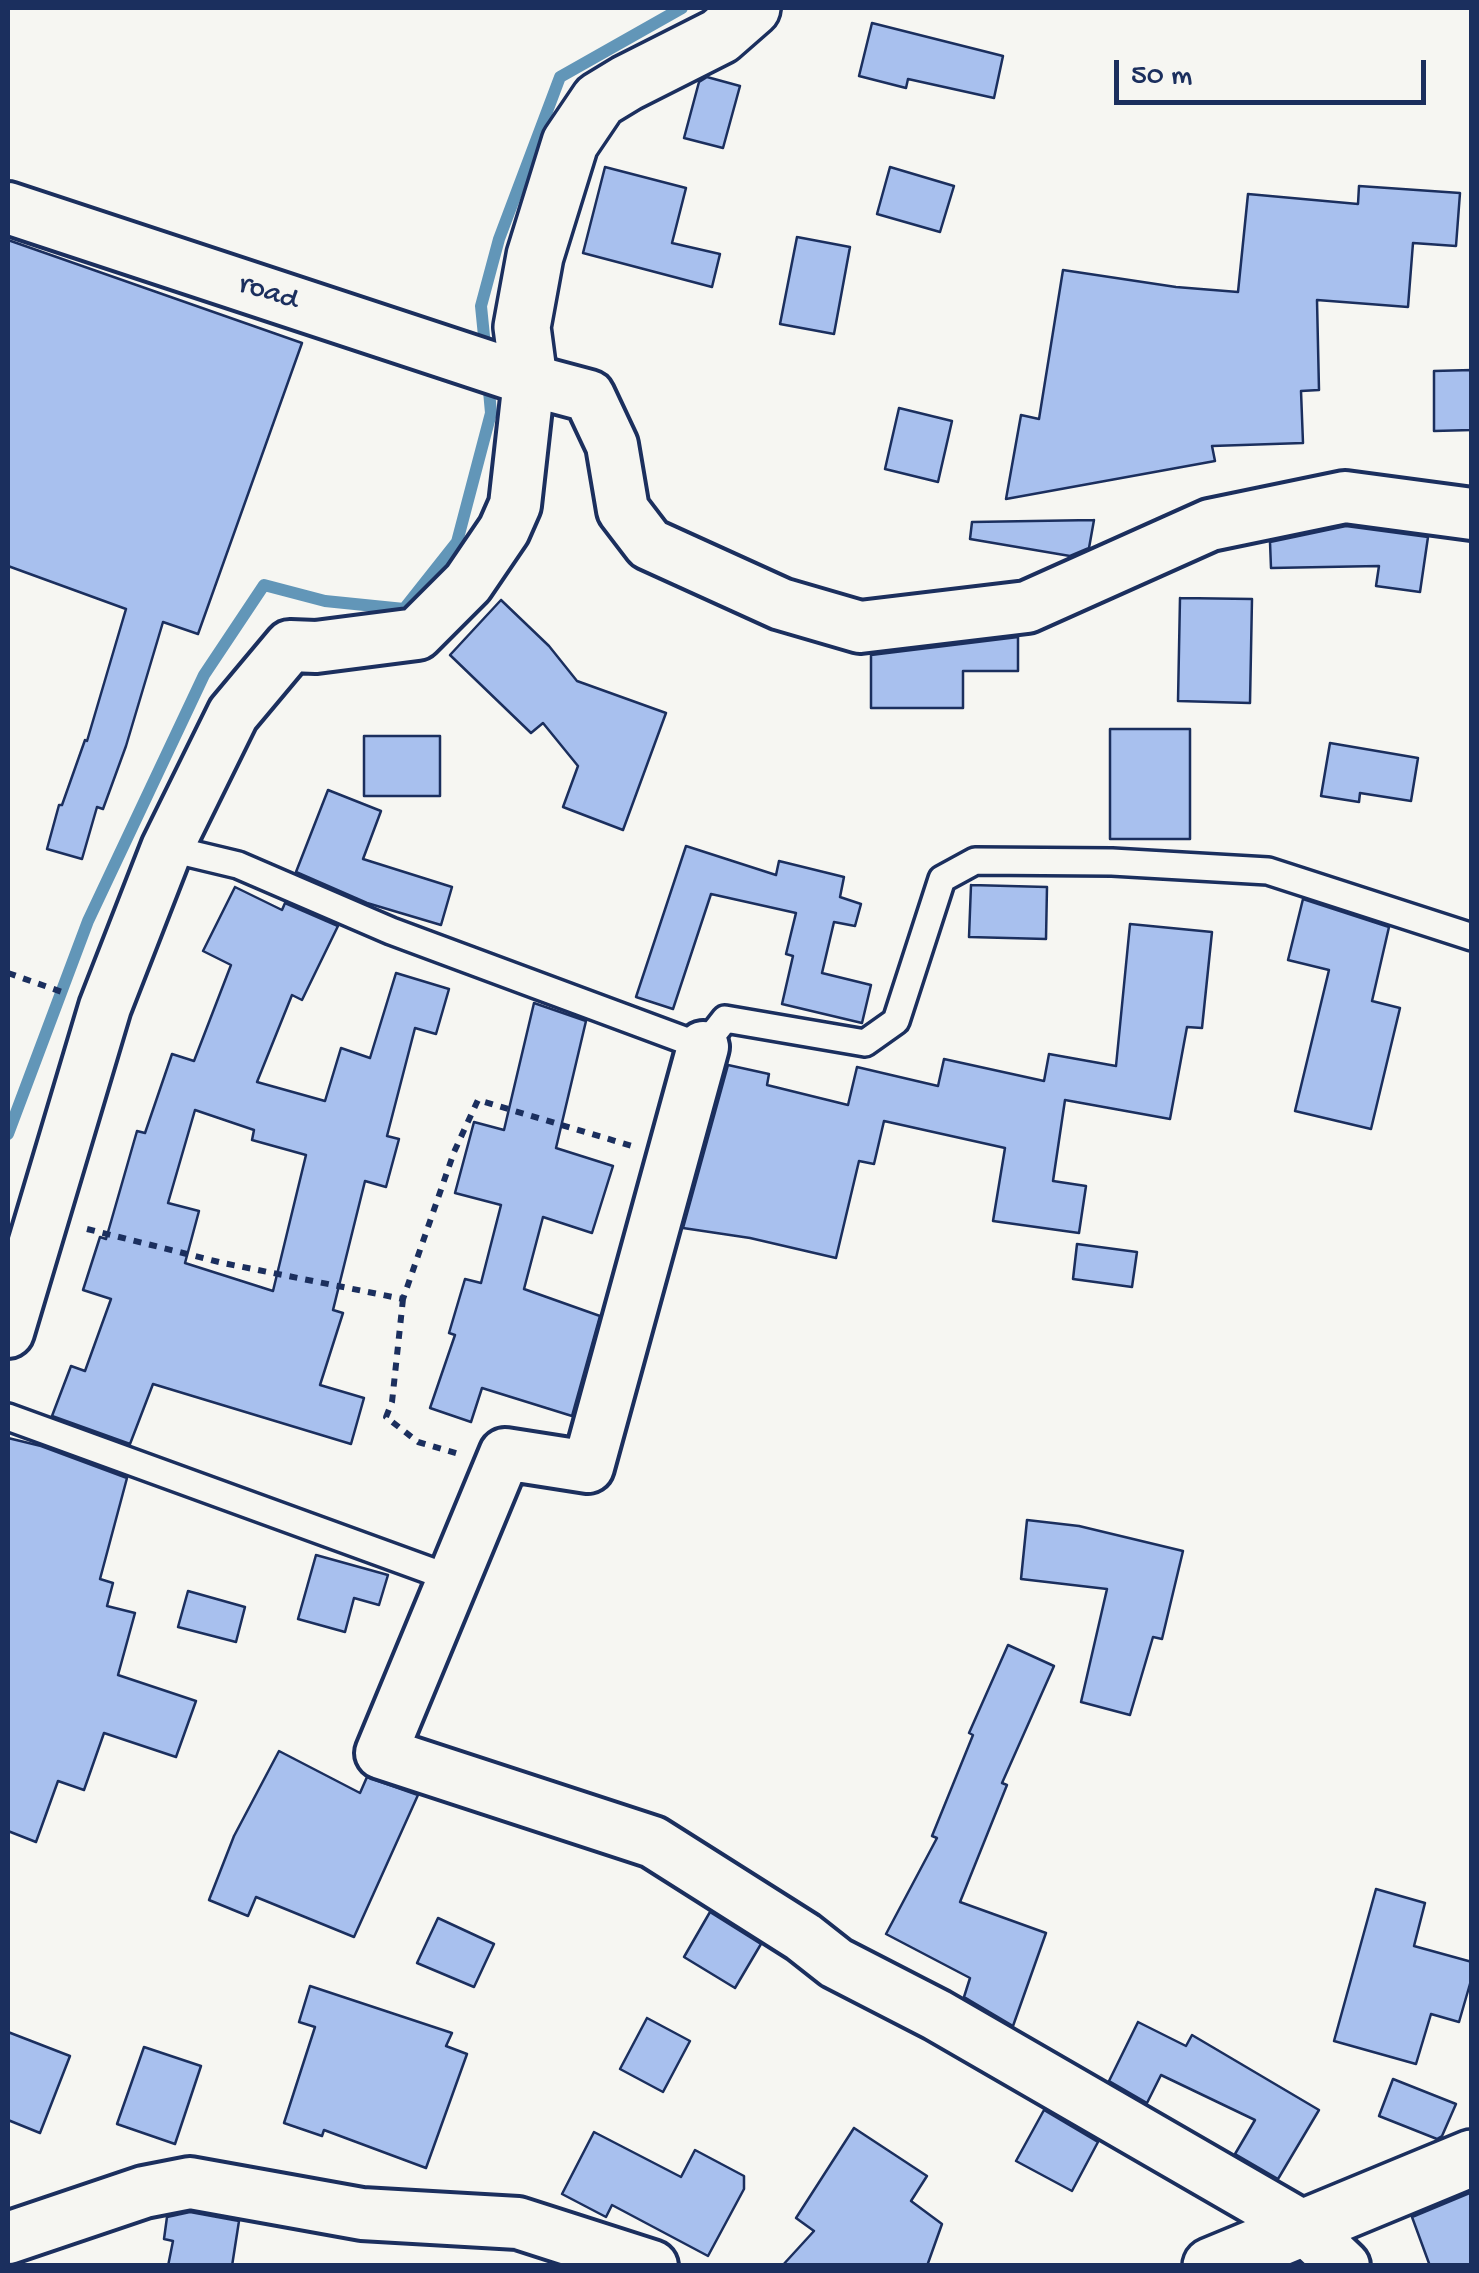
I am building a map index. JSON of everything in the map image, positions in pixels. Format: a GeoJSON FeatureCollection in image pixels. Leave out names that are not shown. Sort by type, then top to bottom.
{"type":"FeatureCollection","features":[{"type":"Feature","properties":{"kind":"street"},"geometry":{"type":"LineString","coordinates":[[8,1332],[106,1007],[167,848],[232,714],[290,646],[316,647],[417,634],[468,584],[515,506],[530,380],[522,327],[535,256],[570,144],[599,100],[720,36],[752,8]]}},
{"type":"Feature","properties":{"kind":"street","name":"road"},"geometry":{"type":"LineString","coordinates":[[8,208],[589,396],[612,445],[623,510],[649,544],[782,604],[860,627],[1027,607],[1210,525],[1345,498],[1472,514]]}},
{"type":"Feature","properties":{"kind":"street"},"geometry":{"type":"LineString","coordinates":[[703,1047],[588,1468],[505,1454],[380,1753],[653,1842],[836,1962],[937,2015],[1302,2226],[1344,2266]]}},
{"type":"Feature","properties":{"kind":"street"},"geometry":{"type":"LineString","coordinates":[[1211,2266],[1472,2158]]}},
{"type":"Feature","properties":{"kind":"street"},"geometry":{"type":"LineString","coordinates":[[8,2238],[144,2192],[190,2183],[362,2214],[518,2222],[652,2266]]}},
{"type":"Feature","properties":{"kind":"lane"},"geometry":{"type":"LineString","coordinates":[[167,848],[238,865],[390,931],[703,1047],[724,1019],[865,1043],[896,1021],[942,879],[974,861],[1112,862],[1268,871],[1472,937]]}},
{"type":"Feature","properties":{"kind":"lane"},"geometry":{"type":"LineString","coordinates":[[8,1417],[453,1579]]}},
{"type":"Feature","properties":{"kind":"path"},"geometry":{"type":"LineString","coordinates":[[8,973],[106,1007]]}},
{"type":"Feature","properties":{"kind":"path"},"geometry":{"type":"LineString","coordinates":[[500,1466],[418,1442],[386,1417],[392,1402],[403,1299],[454,1152],[478,1100],[672,1157]]}},
{"type":"Feature","properties":{"kind":"path"},"geometry":{"type":"LineString","coordinates":[[42,1218],[223,1263],[403,1299]]}},
{"type":"Feature","properties":{"kind":"building"},"geometry":{"type":"Polygon","coordinates":[[[872,23],[1003,56],[994,98],[908,79],[906,88],[859,76],[872,23]]]}},
{"type":"Feature","properties":{"kind":"building"},"geometry":{"type":"Polygon","coordinates":[[[707,77],[740,86],[723,148],[684,138],[699,82],[707,77]]]}},
{"type":"Feature","properties":{"kind":"building"},"geometry":{"type":"Polygon","coordinates":[[[605,167],[686,188],[672,243],[720,254],[712,287],[583,253],[605,167]]]}},
{"type":"Feature","properties":{"kind":"building"},"geometry":{"type":"Polygon","coordinates":[[[890,167],[954,186],[940,232],[877,214],[890,167]]]}},
{"type":"Feature","properties":{"kind":"building"},"geometry":{"type":"Polygon","coordinates":[[[1359,186],[1460,193],[1456,246],[1413,243],[1408,307],[1317,300],[1319,390],[1301,391],[1303,443],[1212,446],[1215,461],[1006,499],[1021,415],[1039,419],[1063,270],[1238,292],[1248,194],[1358,204],[1359,186]]]}},
{"type":"Feature","properties":{"kind":"building"},"geometry":{"type":"Polygon","coordinates":[[[797,237],[850,247],[834,334],[780,324],[797,237]]]}},
{"type":"Feature","properties":{"kind":"building"},"geometry":{"type":"Polygon","coordinates":[[[8,240],[302,343],[198,634],[163,622],[126,746],[103,809],[97,807],[82,859],[47,849],[59,805],[87,741],[126,609],[8,566],[8,240]]]}},
{"type":"Feature","properties":{"kind":"building"},"geometry":{"type":"Polygon","coordinates":[[[1472,370],[1472,430],[1434,431],[1434,371],[1472,370]]]}},
{"type":"Feature","properties":{"kind":"building"},"geometry":{"type":"Polygon","coordinates":[[[899,408],[952,421],[938,482],[885,469],[899,408]]]}},
{"type":"Feature","properties":{"kind":"building"},"geometry":{"type":"Polygon","coordinates":[[[1094,520],[1089,548],[1070,556],[970,539],[972,522],[1094,520]]]}},
{"type":"Feature","properties":{"kind":"building"},"geometry":{"type":"Polygon","coordinates":[[[1346,526],[1428,537],[1420,592],[1376,586],[1379,566],[1271,568],[1270,542],[1346,526]]]}},
{"type":"Feature","properties":{"kind":"building"},"geometry":{"type":"Polygon","coordinates":[[[1180,598],[1252,599],[1250,703],[1178,701],[1180,598]]]}},
{"type":"Feature","properties":{"kind":"building"},"geometry":{"type":"Polygon","coordinates":[[[501,600],[549,646],[577,681],[666,713],[623,830],[563,807],[578,766],[543,723],[531,733],[450,655],[501,600]]]}},
{"type":"Feature","properties":{"kind":"building"},"geometry":{"type":"Polygon","coordinates":[[[1018,637],[1018,671],[963,671],[963,708],[871,708],[871,655],[1018,637]]]}},
{"type":"Feature","properties":{"kind":"building"},"geometry":{"type":"Polygon","coordinates":[[[1110,729],[1190,729],[1190,839],[1110,839],[1110,729]]]}},
{"type":"Feature","properties":{"kind":"building"},"geometry":{"type":"Polygon","coordinates":[[[364,736],[440,736],[440,796],[364,796],[364,736]]]}},
{"type":"Feature","properties":{"kind":"building"},"geometry":{"type":"Polygon","coordinates":[[[1330,743],[1418,758],[1411,801],[1360,793],[1359,802],[1321,796],[1330,743]]]}},
{"type":"Feature","properties":{"kind":"building"},"geometry":{"type":"Polygon","coordinates":[[[328,790],[381,811],[363,859],[452,887],[441,925],[367,903],[296,872],[328,790]]]}},
{"type":"Feature","properties":{"kind":"building"},"geometry":{"type":"Polygon","coordinates":[[[686,846],[776,875],[779,861],[844,877],[840,897],[861,904],[855,926],[834,922],[822,973],[871,985],[862,1023],[782,1004],[793,956],[786,954],[796,913],[711,894],[673,1009],[636,997],[686,846]]]}},
{"type":"Feature","properties":{"kind":"building"},"geometry":{"type":"Polygon","coordinates":[[[971,885],[1047,887],[1046,939],[969,937],[971,885]]]}},
{"type":"Feature","properties":{"kind":"building"},"geometry":{"type":"Polygon","coordinates":[[[235,887],[282,910],[285,903],[338,926],[302,1000],[292,995],[257,1082],[325,1101],[341,1048],[370,1058],[396,973],[449,989],[436,1034],[415,1028],[387,1136],[399,1139],[386,1187],[365,1181],[333,1310],[343,1313],[320,1385],[364,1398],[351,1444],[153,1384],[130,1444],[52,1416],[71,1366],[85,1371],[111,1299],[83,1290],[100,1237],[106,1239],[137,1131],[145,1133],[172,1054],[194,1061],[231,965],[203,951],[235,887]],[[195,1110],[168,1203],[199,1211],[185,1263],[273,1291],[306,1155],[252,1140],[254,1130],[195,1110]]]}},
{"type":"Feature","properties":{"kind":"building"},"geometry":{"type":"Polygon","coordinates":[[[1303,899],[1389,927],[1372,1001],[1400,1008],[1371,1129],[1295,1111],[1329,970],[1288,960],[1303,899]]]}},
{"type":"Feature","properties":{"kind":"building"},"geometry":{"type":"Polygon","coordinates":[[[1130,924],[1212,932],[1202,1028],[1187,1027],[1170,1119],[1065,1100],[1053,1181],[1086,1186],[1079,1233],[993,1221],[1005,1148],[884,1121],[874,1164],[859,1161],[836,1258],[750,1238],[683,1228],[728,1065],[769,1074],[767,1085],[848,1105],[857,1067],[938,1086],[944,1059],[1044,1081],[1049,1054],[1116,1066],[1130,924]]]}},
{"type":"Feature","properties":{"kind":"building"},"geometry":{"type":"Polygon","coordinates":[[[534,1003],[586,1021],[556,1148],[613,1166],[592,1233],[543,1217],[524,1289],[600,1316],[572,1416],[482,1388],[471,1422],[430,1408],[455,1335],[449,1333],[465,1279],[481,1283],[501,1205],[455,1193],[474,1122],[504,1130],[534,1003]]]}},
{"type":"Feature","properties":{"kind":"building"},"geometry":{"type":"Polygon","coordinates":[[[1077,1244],[1137,1252],[1132,1287],[1073,1279],[1077,1244]]]}},
{"type":"Feature","properties":{"kind":"building"},"geometry":{"type":"Polygon","coordinates":[[[8,1438],[127,1478],[100,1579],[113,1583],[107,1606],[135,1613],[118,1675],[196,1701],[176,1757],[104,1733],[84,1790],[58,1781],[36,1842],[8,1831],[8,1438]]]}},
{"type":"Feature","properties":{"kind":"building"},"geometry":{"type":"Polygon","coordinates":[[[1027,1520],[1079,1526],[1183,1551],[1162,1639],[1153,1637],[1130,1715],[1081,1702],[1107,1589],[1021,1579],[1027,1520]]]}},
{"type":"Feature","properties":{"kind":"building"},"geometry":{"type":"Polygon","coordinates":[[[316,1555],[388,1575],[379,1605],[354,1598],[345,1632],[298,1619],[316,1555]]]}},
{"type":"Feature","properties":{"kind":"building"},"geometry":{"type":"Polygon","coordinates":[[[188,1591],[245,1607],[236,1642],[178,1627],[188,1591]]]}},
{"type":"Feature","properties":{"kind":"building"},"geometry":{"type":"Polygon","coordinates":[[[1008,1645],[1054,1666],[1002,1783],[1007,1785],[960,1902],[1046,1933],[1013,2026],[964,1997],[970,1978],[886,1934],[937,1838],[932,1836],[973,1735],[969,1733],[1008,1645]]]}},
{"type":"Feature","properties":{"kind":"building"},"geometry":{"type":"Polygon","coordinates":[[[279,1751],[360,1793],[367,1777],[418,1795],[354,1937],[256,1897],[248,1916],[209,1900],[234,1836],[279,1751]]]}},
{"type":"Feature","properties":{"kind":"building"},"geometry":{"type":"Polygon","coordinates":[[[1376,1889],[1425,1903],[1414,1946],[1472,1962],[1472,1977],[1459,2022],[1431,2014],[1416,2064],[1334,2041],[1376,1889]]]}},
{"type":"Feature","properties":{"kind":"building"},"geometry":{"type":"Polygon","coordinates":[[[710,1912],[761,1944],[735,1988],[684,1957],[710,1912]]]}},
{"type":"Feature","properties":{"kind":"building"},"geometry":{"type":"Polygon","coordinates":[[[438,1918],[494,1944],[474,1987],[417,1963],[438,1918]]]}},
{"type":"Feature","properties":{"kind":"building"},"geometry":{"type":"Polygon","coordinates":[[[310,1986],[452,2033],[446,2046],[467,2054],[426,2168],[324,2130],[322,2136],[284,2123],[315,2027],[299,2022],[310,1986]]]}},
{"type":"Feature","properties":{"kind":"building"},"geometry":{"type":"Polygon","coordinates":[[[647,2018],[690,2041],[663,2092],[620,2069],[647,2018]]]}},
{"type":"Feature","properties":{"kind":"building"},"geometry":{"type":"Polygon","coordinates":[[[1138,2022],[1186,2046],[1192,2035],[1319,2110],[1278,2179],[1235,2154],[1255,2120],[1161,2075],[1147,2103],[1109,2081],[1138,2022]]]}},
{"type":"Feature","properties":{"kind":"building"},"geometry":{"type":"Polygon","coordinates":[[[8,2032],[70,2056],[40,2133],[8,2120],[8,2032]]]}},
{"type":"Feature","properties":{"kind":"building"},"geometry":{"type":"Polygon","coordinates":[[[144,2047],[201,2066],[175,2144],[117,2124],[144,2047]]]}},
{"type":"Feature","properties":{"kind":"building"},"geometry":{"type":"Polygon","coordinates":[[[1393,2079],[1456,2104],[1442,2136],[1437,2139],[1379,2116],[1393,2079]]]}},
{"type":"Feature","properties":{"kind":"building"},"geometry":{"type":"Polygon","coordinates":[[[1044,2110],[1098,2142],[1072,2191],[1016,2161],[1044,2110]]]}},
{"type":"Feature","properties":{"kind":"building"},"geometry":{"type":"Polygon","coordinates":[[[854,2128],[927,2176],[911,2201],[942,2224],[927,2266],[782,2266],[814,2231],[796,2218],[854,2128]]]}},
{"type":"Feature","properties":{"kind":"building"},"geometry":{"type":"Polygon","coordinates":[[[594,2132],[681,2177],[695,2150],[744,2176],[744,2189],[708,2256],[612,2205],[606,2217],[562,2194],[594,2132]]]}},
{"type":"Feature","properties":{"kind":"building"},"geometry":{"type":"Polygon","coordinates":[[[1472,2192],[1472,2266],[1430,2266],[1412,2217],[1472,2192]]]}},
{"type":"Feature","properties":{"kind":"building"},"geometry":{"type":"Polygon","coordinates":[[[190,2212],[239,2221],[232,2266],[168,2266],[173,2241],[164,2239],[167,2217],[190,2212]]]}},
{"type":"Feature","properties":{"kind":"waterway"},"geometry":{"type":"LineString","coordinates":[[486,356],[481,306],[499,239],[560,77],[682,8]]}},
{"type":"Feature","properties":{"kind":"waterway"},"geometry":{"type":"LineString","coordinates":[[8,1134],[88,921],[204,675],[264,585],[325,601],[404,609],[457,542],[491,413],[488,380]]}}]}
